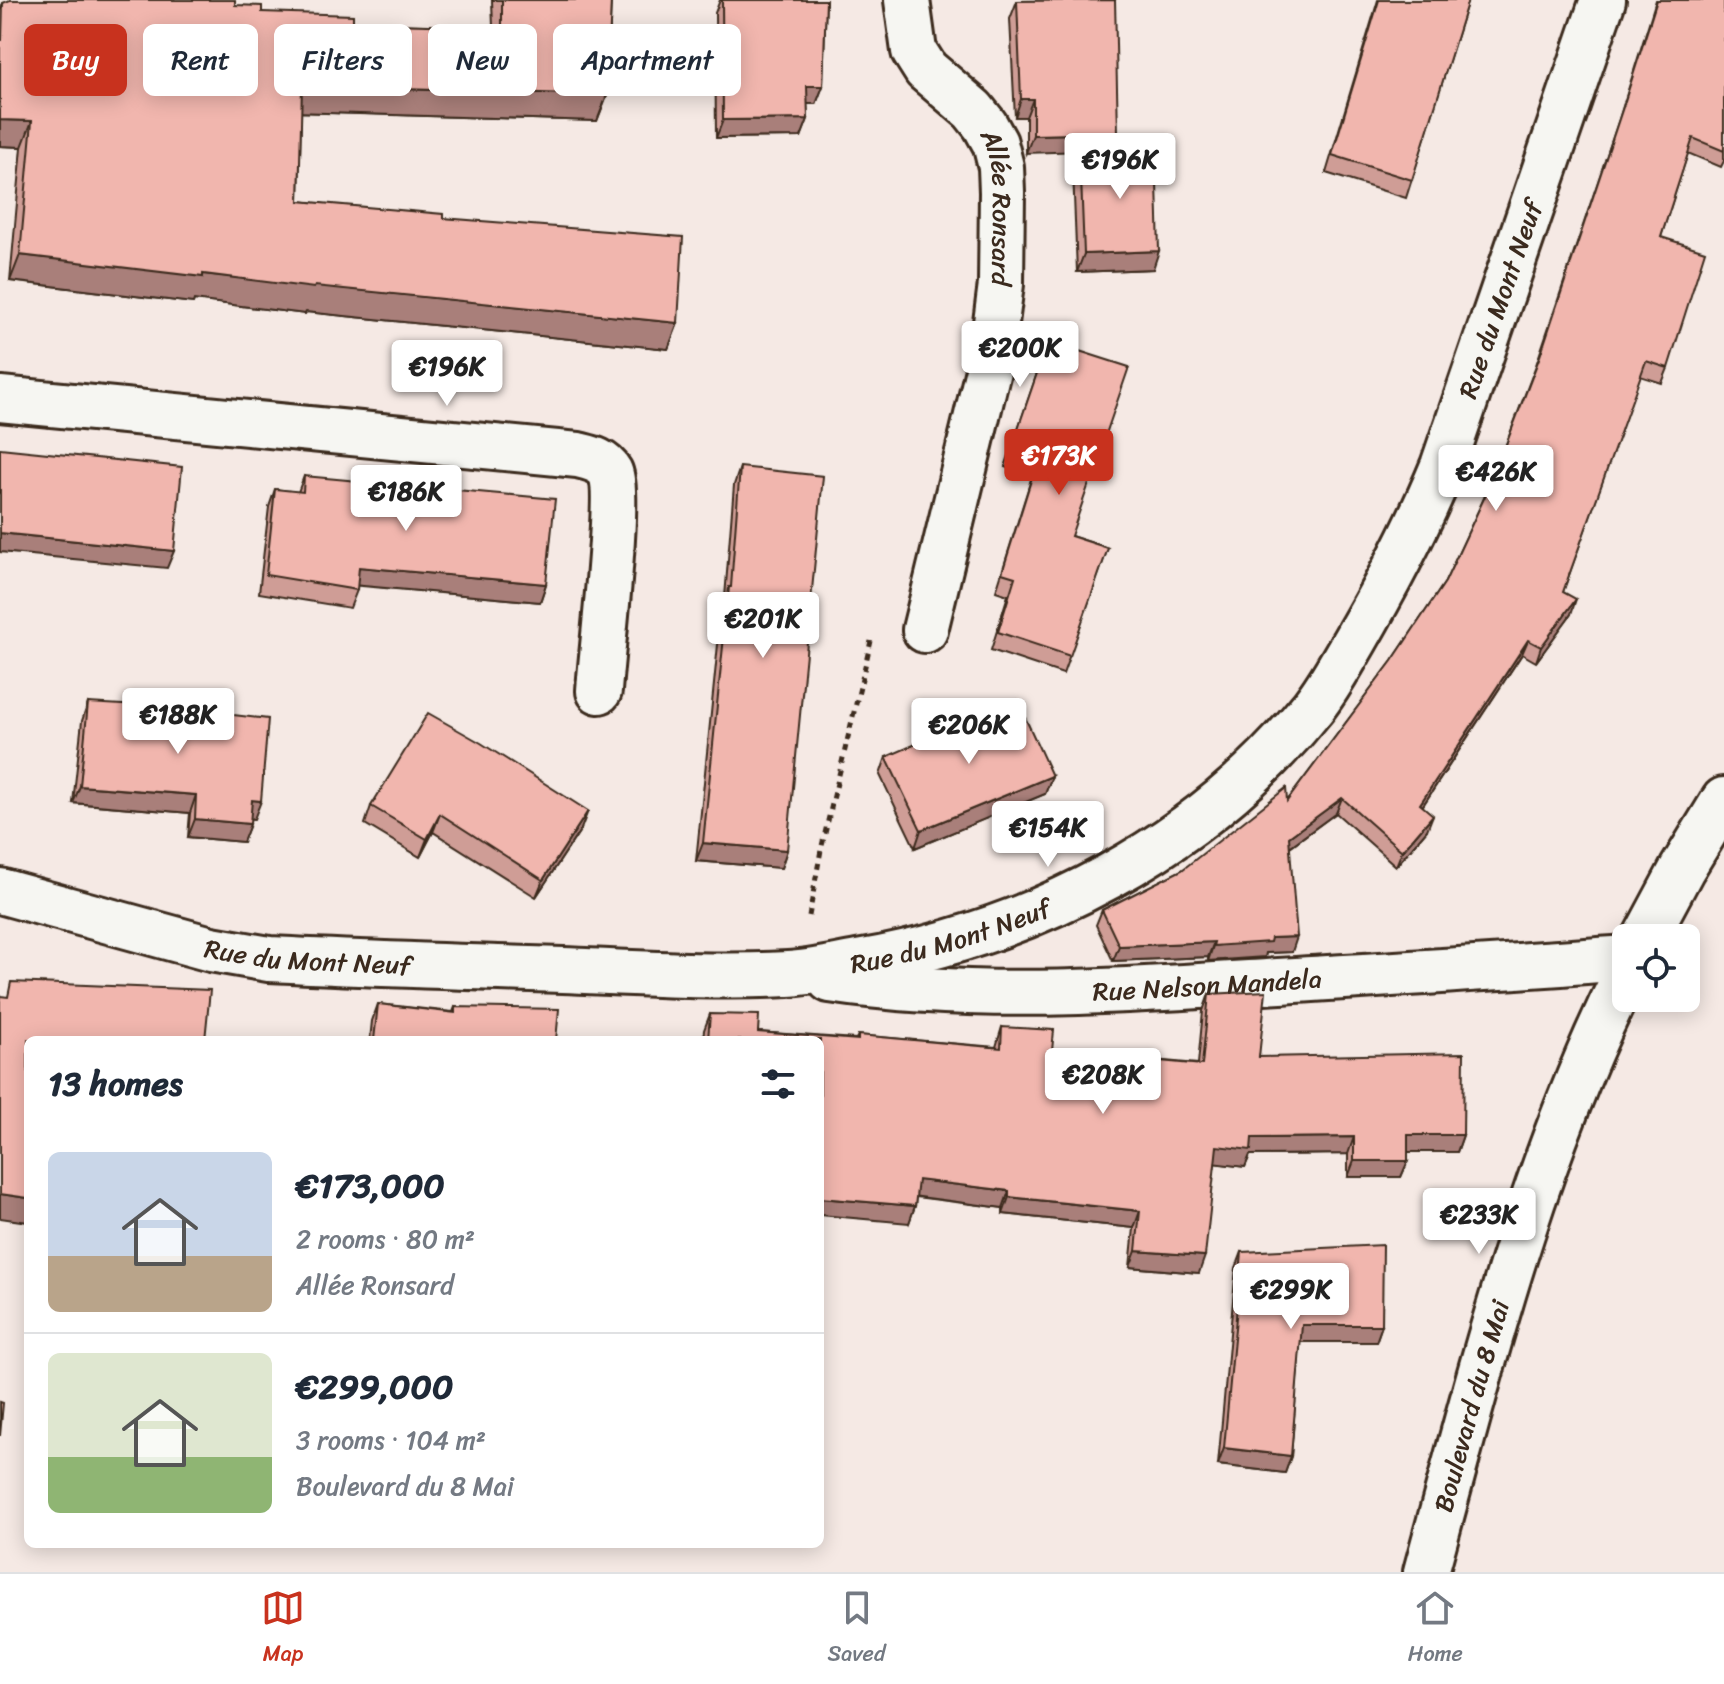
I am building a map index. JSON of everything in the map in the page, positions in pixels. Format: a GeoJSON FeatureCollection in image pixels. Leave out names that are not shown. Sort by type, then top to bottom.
{"type":"FeatureCollection","features":[{"type":"Feature","properties":{"kind":"street","name":"Allée Ronsard"},"geometry":{"type":"LineString","coordinates":[[907,0],[914,51],[926,70],[973,110],[985,125],[995,143],[1001,167],[1002,192],[1001,284],[992,354],[925,630]]}},
{"type":"Feature","properties":{"kind":"street","name":"Rue du Mont Neuf"},"geometry":{"type":"LineString","coordinates":[[0,891],[211,949],[269,959],[661,974],[791,974],[883,959],[969,936],[1090,887],[1172,838],[1229,793],[1281,745],[1315,704],[1374,609],[1425,510],[1443,466],[1603,0]]}},
{"type":"Feature","properties":{"kind":"street"},"geometry":{"type":"LineString","coordinates":[[0,399],[578,455],[599,460],[610,473],[613,506],[599,691]]}},
{"type":"Feature","properties":{"kind":"street"},"geometry":{"type":"LineString","coordinates":[[1653,924],[1724,800]]}},
{"type":"Feature","properties":{"kind":"street","name":"Rue Nelson Mandela"},"geometry":{"type":"LineString","coordinates":[[791,974],[887,988],[1028,992],[1196,986],[1612,959]]}},
{"type":"Feature","properties":{"kind":"street","name":"Boulevard du 8 Mai"},"geometry":{"type":"LineString","coordinates":[[1426,1572],[1532,1200],[1612,1004]]}},
{"type":"Feature","properties":{"kind":"path"},"geometry":{"type":"LineString","coordinates":[[807,924],[821,850],[874,631],[925,630]]}},
{"type":"Feature","properties":{"kind":"building"},"geometry":{"type":"Polygon","coordinates":[[[10,0],[235,0],[235,5],[262,6],[262,12],[353,15],[353,23],[390,24],[274,24],[274,96],[302,96],[299,201],[443,214],[443,218],[683,237],[678,323],[314,288],[203,274],[203,277],[20,255],[32,121],[0,120],[3,3],[10,0]]]}},
{"type":"Feature","properties":{"kind":"building"},"geometry":{"type":"Polygon","coordinates":[[[502,0],[611,0],[610,24],[553,24],[553,93],[537,93],[537,24],[502,24],[502,0]]]}},
{"type":"Feature","properties":{"kind":"building"},"geometry":{"type":"Polygon","coordinates":[[[722,0],[826,0],[823,86],[807,86],[808,119],[723,120],[723,96],[741,96],[741,24],[722,24],[722,0]]]}},
{"type":"Feature","properties":{"kind":"building"},"geometry":{"type":"Polygon","coordinates":[[[1115,0],[1118,133],[1033,135],[1033,99],[1021,99],[1017,1],[1115,0]]]}},
{"type":"Feature","properties":{"kind":"building"},"geometry":{"type":"Polygon","coordinates":[[[1379,0],[1468,0],[1412,180],[1332,155],[1379,0]]]}},
{"type":"Feature","properties":{"kind":"building"},"geometry":{"type":"Polygon","coordinates":[[[1657,0],[1724,0],[1724,151],[1693,138],[1661,237],[1705,251],[1668,368],[1646,361],[1563,592],[1576,599],[1541,647],[1528,640],[1420,804],[1433,815],[1402,851],[1342,798],[1289,837],[1297,937],[1213,946],[1214,942],[1119,946],[1102,910],[1182,870],[1286,788],[1287,801],[1392,661],[1445,582],[1492,481],[1540,356],[1657,0]]]}},
{"type":"Feature","properties":{"kind":"building"},"geometry":{"type":"Polygon","coordinates":[[[412,25],[428,25],[428,90],[412,89],[412,25]]]}},
{"type":"Feature","properties":{"kind":"building"},"geometry":{"type":"Polygon","coordinates":[[[1156,149],[1159,251],[1084,254],[1080,152],[1156,149]]]}},
{"type":"Feature","properties":{"kind":"building"},"geometry":{"type":"Polygon","coordinates":[[[1048,341],[1129,367],[1071,536],[1108,548],[1070,656],[998,632],[1015,577],[1002,573],[1038,458],[1011,449],[1048,341]]]}},
{"type":"Feature","properties":{"kind":"building"},"geometry":{"type":"Polygon","coordinates":[[[0,448],[182,467],[174,551],[0,533],[0,448]]]}},
{"type":"Feature","properties":{"kind":"building"},"geometry":{"type":"Polygon","coordinates":[[[740,467],[823,476],[787,850],[703,843],[731,587],[740,467]]]}},
{"type":"Feature","properties":{"kind":"building"},"geometry":{"type":"Polygon","coordinates":[[[304,476],[555,499],[546,584],[359,567],[357,590],[266,575],[275,489],[303,492],[304,476]]]}},
{"type":"Feature","properties":{"kind":"building"},"geometry":{"type":"Polygon","coordinates":[[[1017,700],[1052,776],[921,830],[886,757],[1017,700]]]}},
{"type":"Feature","properties":{"kind":"building"},"geometry":{"type":"Polygon","coordinates":[[[88,703],[174,708],[268,719],[261,801],[252,800],[250,824],[195,819],[196,795],[80,786],[88,703]]]}},
{"type":"Feature","properties":{"kind":"building"},"geometry":{"type":"Polygon","coordinates":[[[428,713],[588,811],[543,880],[440,814],[427,839],[371,806],[428,713]]]}},
{"type":"Feature","properties":{"kind":"building"},"geometry":{"type":"Polygon","coordinates":[[[11,982],[210,990],[205,1036],[24,1036],[24,1197],[0,1194],[0,996],[8,997],[11,982]]]}},
{"type":"Feature","properties":{"kind":"building"},"geometry":{"type":"Polygon","coordinates":[[[1266,991],[1259,1057],[1464,1053],[1463,1135],[1408,1135],[1408,1161],[1354,1161],[1354,1137],[1252,1138],[1251,1150],[1217,1146],[1205,1256],[1136,1251],[1140,1211],[1009,1197],[1009,1191],[918,1180],[915,1206],[824,1198],[824,1037],[858,1040],[858,1035],[1001,1048],[1002,1027],[1054,1030],[1052,1051],[1202,1065],[1209,994],[1266,991]]]}},
{"type":"Feature","properties":{"kind":"building"},"geometry":{"type":"Polygon","coordinates":[[[378,1004],[455,1013],[455,1007],[559,1009],[556,1036],[374,1036],[378,1004]]]}},
{"type":"Feature","properties":{"kind":"building"},"geometry":{"type":"Polygon","coordinates":[[[710,1014],[759,1015],[758,1032],[808,1036],[708,1036],[710,1014]]]}},
{"type":"Feature","properties":{"kind":"building"},"geometry":{"type":"Polygon","coordinates":[[[1383,1245],[1382,1325],[1302,1325],[1291,1456],[1224,1448],[1242,1252],[1383,1245]]]}},
{"type":"Feature","properties":{"kind":"building"},"geometry":{"type":"Polygon","coordinates":[[[0,1402],[3,1403],[0,1436],[0,1402]]]}}]}
